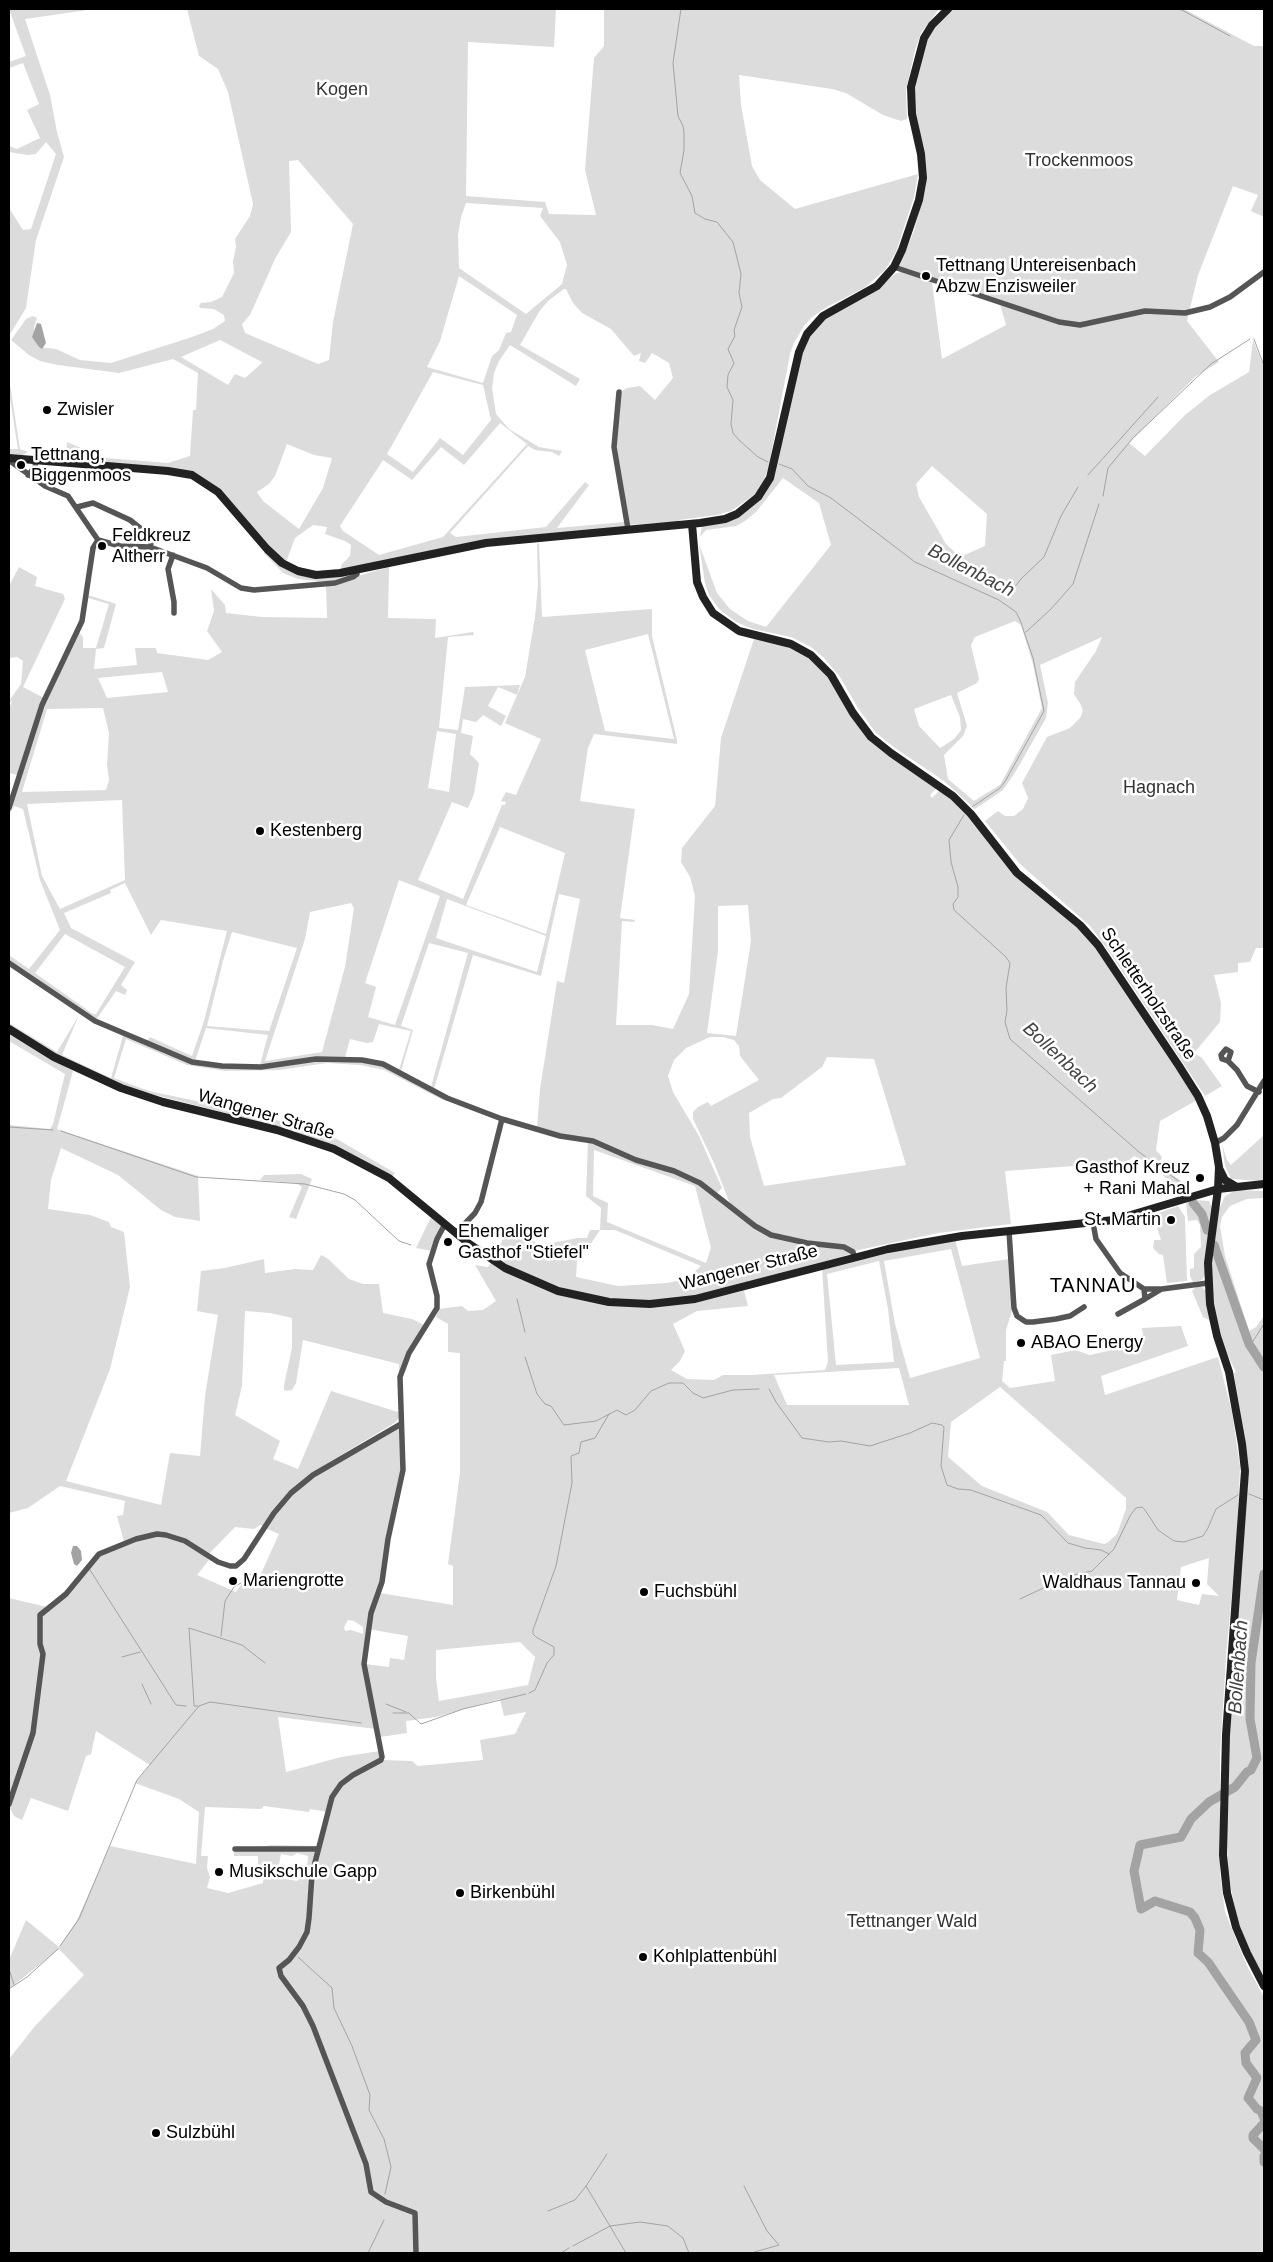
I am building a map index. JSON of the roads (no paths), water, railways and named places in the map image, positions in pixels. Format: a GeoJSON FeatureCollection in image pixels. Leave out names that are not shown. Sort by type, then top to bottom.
{"type":"FeatureCollection","features":[{"type":"Feature","properties":{"kind":"main road"},"geometry":{"type":"LineString","coordinates":[[9,458],[168,470],[192,476],[207,483],[218,492],[272,555],[300,572],[318,575],[356,570],[486,543],[692,524],[715,521],[738,514],[752,504],[764,491],[772,473],[799,352],[807,334],[823,316],[872,290],[894,267],[902,250],[919,200],[923,178],[921,154],[911,106],[914,72],[920,48],[928,31],[948,9]]}},
{"type":"Feature","properties":{"kind":"main road","name":"Schletterholzstraße"},"geometry":{"type":"LineString","coordinates":[[692,524],[697,582],[703,598],[716,616],[744,633],[792,644],[811,654],[831,675],[853,713],[871,737],[953,796],[971,814],[1017,873],[1080,924],[1098,945],[1198,1096],[1207,1116],[1215,1143],[1219,1167],[1216,1210],[1208,1254],[1208,1283],[1212,1319],[1229,1372],[1245,1471],[1230,1657],[1224,1785],[1224,1871],[1231,1908],[1246,1953],[1264,1986]]}},
{"type":"Feature","properties":{"kind":"main road","name":"Wangener Straße"},"geometry":{"type":"LineString","coordinates":[[9,1029],[60,1060],[121,1088],[164,1102],[292,1134],[334,1149],[389,1178],[456,1233],[505,1268],[532,1281],[575,1296],[620,1303],[661,1303],[705,1297],[854,1257],[962,1236],[1093,1223],[1132,1216],[1218,1189],[1264,1184]]}},
{"type":"Feature","properties":{"kind":"main road"},"geometry":{"type":"LineString","coordinates":[[1219,1167],[1225,1180],[1235,1186]]}},
{"type":"Feature","properties":{"kind":"main road"},"geometry":{"type":"LineString","coordinates":[[1201,1194],[1210,1198],[1216,1210]]}},
{"type":"Feature","properties":{"kind":"street"},"geometry":{"type":"LineString","coordinates":[[894,267],[1059,322],[1080,324],[1145,311],[1185,312],[1210,307],[1230,297],[1264,272]]}},
{"type":"Feature","properties":{"kind":"street"},"geometry":{"type":"LineString","coordinates":[[619,392],[614,447],[628,530]]}},
{"type":"Feature","properties":{"kind":"street"},"geometry":{"type":"LineString","coordinates":[[9,458],[10,461],[28,475],[47,487],[68,496],[98,540],[120,546],[150,547],[206,568],[236,586],[254,590],[335,582],[353,577],[357,574],[356,570]]}},
{"type":"Feature","properties":{"kind":"street"},"geometry":{"type":"LineString","coordinates":[[28,475],[35,467],[36,460]]}},
{"type":"Feature","properties":{"kind":"street"},"geometry":{"type":"LineString","coordinates":[[77,507],[93,503],[130,520],[150,536],[152,539],[150,547]]}},
{"type":"Feature","properties":{"kind":"street"},"geometry":{"type":"LineString","coordinates":[[9,808],[42,704],[82,621],[92,548],[98,540]]}},
{"type":"Feature","properties":{"kind":"street"},"geometry":{"type":"LineString","coordinates":[[173,555],[168,569],[174,613]]}},
{"type":"Feature","properties":{"kind":"street"},"geometry":{"type":"LineString","coordinates":[[9,963],[95,1021],[192,1062],[222,1066],[261,1067],[316,1059],[362,1060],[383,1064],[447,1098],[502,1119],[560,1136],[593,1141],[636,1160],[674,1171],[700,1183],[756,1226],[771,1235],[788,1240],[844,1247],[853,1252],[854,1257]]}},
{"type":"Feature","properties":{"kind":"street"},"geometry":{"type":"LineString","coordinates":[[1228,1061],[1237,1070],[1247,1086],[1259,1092]]}},
{"type":"Feature","properties":{"kind":"street"},"geometry":{"type":"LineString","coordinates":[[1215,1143],[1224,1138],[1237,1125],[1264,1081]]}},
{"type":"Feature","properties":{"kind":"street"},"geometry":{"type":"LineString","coordinates":[[456,1233],[475,1213],[480,1202],[502,1119]]}},
{"type":"Feature","properties":{"kind":"street"},"geometry":{"type":"LineString","coordinates":[[1093,1223],[1096,1239],[1120,1273],[1144,1289],[1162,1289],[1208,1283]]}},
{"type":"Feature","properties":{"kind":"street"},"geometry":{"type":"LineString","coordinates":[[416,2253],[415,2213],[386,2202],[371,2192],[366,2164],[313,2026],[303,2006],[281,1976],[279,1968],[300,1947],[306,1932],[309,1918],[310,1888],[317,1849],[332,1797],[342,1784],[353,1775],[382,1760],[364,1664],[371,1613],[382,1582],[388,1539],[403,1470],[400,1385],[404,1364],[438,1308],[438,1300],[428,1264],[434,1244],[445,1224]]}},
{"type":"Feature","properties":{"kind":"street"},"geometry":{"type":"LineString","coordinates":[[1009,1231],[1014,1308],[1017,1316],[1026,1322],[1033,1322],[1070,1316],[1084,1307]]}},
{"type":"Feature","properties":{"kind":"street"},"geometry":{"type":"LineString","coordinates":[[1144,1289],[1144,1299]]}},
{"type":"Feature","properties":{"kind":"street"},"geometry":{"type":"LineString","coordinates":[[1118,1314],[1162,1289]]}},
{"type":"Feature","properties":{"kind":"street"},"geometry":{"type":"LineString","coordinates":[[9,1804],[33,1732],[44,1654],[40,1644],[39,1619],[44,1610],[66,1594],[99,1554],[151,1536],[166,1535],[177,1537],[224,1565],[233,1566],[239,1564],[274,1513],[291,1493],[313,1475],[401,1424]]}},
{"type":"Feature","properties":{"kind":"street"},"geometry":{"type":"LineString","coordinates":[[235,1849],[317,1849]]}},
{"type":"Feature","properties":{"kind":"waterway","name":"Bollenbach"},"geometry":{"type":"LineString","coordinates":[[681,9],[673,63],[678,116],[684,133],[684,150],[680,173],[692,196],[695,213],[705,219],[717,222],[733,242],[741,274],[739,293],[742,307],[734,330],[735,336],[728,349],[734,363],[728,375],[727,387],[733,400],[731,424],[733,433],[739,440],[758,457],[768,462]]}},
{"type":"Feature","properties":{"kind":"waterway"},"geometry":{"type":"LineString","coordinates":[[1180,9],[1230,36]]}},
{"type":"Feature","properties":{"kind":"waterway"},"geometry":{"type":"LineString","coordinates":[[1103,496],[1108,468],[1133,438],[1211,364],[1250,339]]}},
{"type":"Feature","properties":{"kind":"waterway"},"geometry":{"type":"LineString","coordinates":[[1254,339],[1264,366]]}},
{"type":"Feature","properties":{"kind":"waterway"},"geometry":{"type":"LineString","coordinates":[[1088,475],[1158,397]]}},
{"type":"Feature","properties":{"kind":"waterway","name":"Bollenbach"},"geometry":{"type":"LineString","coordinates":[[779,464],[792,469],[808,486],[831,498],[915,562],[999,600],[1016,612],[1033,658],[1044,711],[1006,780],[1000,788],[972,807]]}},
{"type":"Feature","properties":{"kind":"waterway"},"geometry":{"type":"LineString","coordinates":[[1014,588],[1044,557],[1061,516],[1078,487]]}},
{"type":"Feature","properties":{"kind":"waterway"},"geometry":{"type":"LineString","coordinates":[[1026,632],[1051,609],[1073,584],[1099,504]]}},
{"type":"Feature","properties":{"kind":"waterway","name":"Bollenbach"},"geometry":{"type":"LineString","coordinates":[[964,815],[949,840],[951,862],[958,887],[958,897],[953,904],[954,910],[1006,957],[1010,963],[1006,988],[1007,1010],[1005,1022],[1010,1039],[1139,1152],[1188,1188]]}},
{"type":"Feature","properties":{"kind":"waterway"},"geometry":{"type":"LineString","coordinates":[[9,1127],[53,1130]]}},
{"type":"Feature","properties":{"kind":"waterway"},"geometry":{"type":"LineString","coordinates":[[61,1131],[196,1177],[305,1184],[344,1194],[355,1200],[399,1241],[411,1245]]}},
{"type":"Feature","properties":{"kind":"waterway","name":"Bollenbach"},"geometry":{"type":"LineString","coordinates":[[1193,1203],[1202,1214],[1207,1230]]}},
{"type":"Feature","properties":{"kind":"waterway","name":"Bollenbach"},"geometry":{"type":"LineString","coordinates":[[1214,1245],[1249,1344],[1264,1367]]}},
{"type":"Feature","properties":{"kind":"waterway"},"geometry":{"type":"LineString","coordinates":[[517,1299],[525,1332]]}},
{"type":"Feature","properties":{"kind":"waterway"},"geometry":{"type":"LineString","coordinates":[[1250,1346],[1264,1324]]}},
{"type":"Feature","properties":{"kind":"waterway"},"geometry":{"type":"LineString","coordinates":[[525,1357],[537,1394],[545,1404],[551,1406],[564,1425],[596,1421],[617,1410],[626,1415],[635,1410],[651,1391],[669,1383],[683,1383],[693,1393],[703,1398],[733,1390],[759,1389]]}},
{"type":"Feature","properties":{"kind":"waterway"},"geometry":{"type":"LineString","coordinates":[[769,1389],[802,1438],[829,1442],[841,1441],[870,1446],[910,1433],[932,1423],[942,1425],[944,1427],[941,1466],[947,1485],[958,1489],[971,1490],[1041,1515],[1068,1543],[1101,1550],[1109,1554]]}},
{"type":"Feature","properties":{"kind":"waterway"},"geometry":{"type":"LineString","coordinates":[[529,1693],[535,1690],[547,1663],[554,1655],[554,1647],[536,1637],[533,1634],[533,1630],[556,1566],[572,1483],[571,1456],[579,1453],[581,1442],[595,1438],[609,1414]]}},
{"type":"Feature","properties":{"kind":"waterway"},"geometry":{"type":"LineString","coordinates":[[1249,1494],[1264,1500]]}},
{"type":"Feature","properties":{"kind":"waterway"},"geometry":{"type":"LineString","coordinates":[[1020,1599],[1069,1576],[1092,1571],[1114,1549],[1130,1516],[1136,1508],[1142,1507],[1158,1530],[1174,1541],[1184,1542],[1203,1536],[1216,1509],[1238,1495]]}},
{"type":"Feature","properties":{"kind":"waterway"},"geometry":{"type":"LineString","coordinates":[[90,1570],[176,1705],[186,1706]]}},
{"type":"Feature","properties":{"kind":"waterway","name":"Bollenbach"},"geometry":{"type":"LineString","coordinates":[[1264,1574],[1251,1663],[1250,1719],[1257,1758],[1251,1770],[1247,1772],[1235,1787],[1209,1802],[1191,1819],[1181,1837],[1140,1845],[1134,1871],[1141,1909],[1155,1901],[1190,1912],[1195,1918],[1200,1930],[1198,1953],[1208,1962],[1249,2022],[1256,2040],[1245,2053],[1246,2063],[1257,2078],[1248,2098],[1261,2111],[1264,2118]]}},
{"type":"Feature","properties":{"kind":"waterway"},"geometry":{"type":"LineString","coordinates":[[221,1636],[225,1601],[234,1587],[241,1583]]}},
{"type":"Feature","properties":{"kind":"waterway"},"geometry":{"type":"LineString","coordinates":[[198,1706],[194,1706],[189,1628],[242,1645],[265,1663]]}},
{"type":"Feature","properties":{"kind":"waterway"},"geometry":{"type":"LineString","coordinates":[[122,1657],[140,1652]]}},
{"type":"Feature","properties":{"kind":"waterway"},"geometry":{"type":"LineString","coordinates":[[142,1684],[151,1704]]}},
{"type":"Feature","properties":{"kind":"waterway"},"geometry":{"type":"LineString","coordinates":[[393,1713],[409,1713],[421,1724],[463,1709],[526,1694]]}},
{"type":"Feature","properties":{"kind":"waterway"},"geometry":{"type":"LineString","coordinates":[[60,1946],[79,1919],[137,1780],[199,1706],[210,1702],[361,1723]]}},
{"type":"Feature","properties":{"kind":"waterway"},"geometry":{"type":"LineString","coordinates":[[386,1704],[406,1712]]}},
{"type":"Feature","properties":{"kind":"waterway"},"geometry":{"type":"LineString","coordinates":[[9,1989],[27,1977],[58,1949]]}},
{"type":"Feature","properties":{"kind":"waterway"},"geometry":{"type":"LineString","coordinates":[[298,1957],[332,1988],[334,2008],[352,2046],[370,2095],[369,2110],[384,2139],[391,2167],[385,2194]]}},
{"type":"Feature","properties":{"kind":"waterway"},"geometry":{"type":"LineString","coordinates":[[9,1969],[14,1985]]}},
{"type":"Feature","properties":{"kind":"waterway","name":"Bollenbach"},"geometry":{"type":"LineString","coordinates":[[1264,2123],[1253,2135],[1253,2138],[1264,2149]]}},
{"type":"Feature","properties":{"kind":"waterway"},"geometry":{"type":"LineString","coordinates":[[607,2154],[586,2186],[626,2253]]}},
{"type":"Feature","properties":{"kind":"waterway","name":"Bollenbach"},"geometry":{"type":"LineString","coordinates":[[1264,2156],[1264,2162]]}},
{"type":"Feature","properties":{"kind":"waterway"},"geometry":{"type":"LineString","coordinates":[[548,2211],[575,2200],[586,2186]]}},
{"type":"Feature","properties":{"kind":"waterway"},"geometry":{"type":"LineString","coordinates":[[744,2186],[767,2231],[779,2245],[751,2253]]}},
{"type":"Feature","properties":{"kind":"waterway"},"geometry":{"type":"LineString","coordinates":[[368,2253],[384,2220]]}},
{"type":"Feature","properties":{"kind":"waterway"},"geometry":{"type":"LineString","coordinates":[[573,2246],[610,2226],[640,2222],[668,2226],[683,2238],[689,2253]]}},
{"type":"Feature","properties":{"kind":"waterway"},"geometry":{"type":"LineString","coordinates":[[561,2253],[569,2248]]}},
{"type":"Feature","properties":{"kind":"place","name":"Tettnang Untereisenbach Abzw Enzisweiler"},"geometry":{"type":"Point","coordinates":[926,276]}},
{"type":"Feature","properties":{"kind":"place","name":"Zwisler"},"geometry":{"type":"Point","coordinates":[47,410]}},
{"type":"Feature","properties":{"kind":"place","name":"Tettnang, Biggenmoos"},"geometry":{"type":"Point","coordinates":[21,465]}},
{"type":"Feature","properties":{"kind":"place","name":"Feldkreuz Altherr"},"geometry":{"type":"Point","coordinates":[102,546]}},
{"type":"Feature","properties":{"kind":"place","name":"Kestenberg"},"geometry":{"type":"Point","coordinates":[260,831]}},
{"type":"Feature","properties":{"kind":"place","name":"Gasthof Kreuz + Rani Mahal"},"geometry":{"type":"Point","coordinates":[1200,1178]}},
{"type":"Feature","properties":{"kind":"place","name":"St. Martin"},"geometry":{"type":"Point","coordinates":[1171,1220]}},
{"type":"Feature","properties":{"kind":"place","name":"Ehemaliger Gasthof \"Stiefel\""},"geometry":{"type":"Point","coordinates":[448,1242]}},
{"type":"Feature","properties":{"kind":"place","name":"ABAO Energy"},"geometry":{"type":"Point","coordinates":[1021,1343]}},
{"type":"Feature","properties":{"kind":"place","name":"Mariengrotte"},"geometry":{"type":"Point","coordinates":[233,1581]}},
{"type":"Feature","properties":{"kind":"place","name":"Waldhaus Tannau"},"geometry":{"type":"Point","coordinates":[1196,1583]}},
{"type":"Feature","properties":{"kind":"place","name":"Fuchsbühl"},"geometry":{"type":"Point","coordinates":[644,1592]}},
{"type":"Feature","properties":{"kind":"place","name":"Musikschule Gapp"},"geometry":{"type":"Point","coordinates":[219,1872]}},
{"type":"Feature","properties":{"kind":"place","name":"Birkenbühl"},"geometry":{"type":"Point","coordinates":[460,1893]}},
{"type":"Feature","properties":{"kind":"place","name":"Kohlplattenbühl"},"geometry":{"type":"Point","coordinates":[643,1957]}},
{"type":"Feature","properties":{"kind":"place","name":"Sulzbühl"},"geometry":{"type":"Point","coordinates":[156,2133]}},
{"type":"Feature","properties":{"kind":"district","name":"TANNAU"},"geometry":{"type":"Point","coordinates":[1093,1286]}},
{"type":"Feature","properties":{"kind":"park label","name":"Kogen"},"geometry":{"type":"Point","coordinates":[342,90]}},
{"type":"Feature","properties":{"kind":"park label","name":"Trockenmoos"},"geometry":{"type":"Point","coordinates":[1079,161]}},
{"type":"Feature","properties":{"kind":"park label","name":"Hagnach"},"geometry":{"type":"Point","coordinates":[1159,788]}},
{"type":"Feature","properties":{"kind":"park label","name":"Tettnanger Wald"},"geometry":{"type":"Point","coordinates":[912,1922]}}]}
